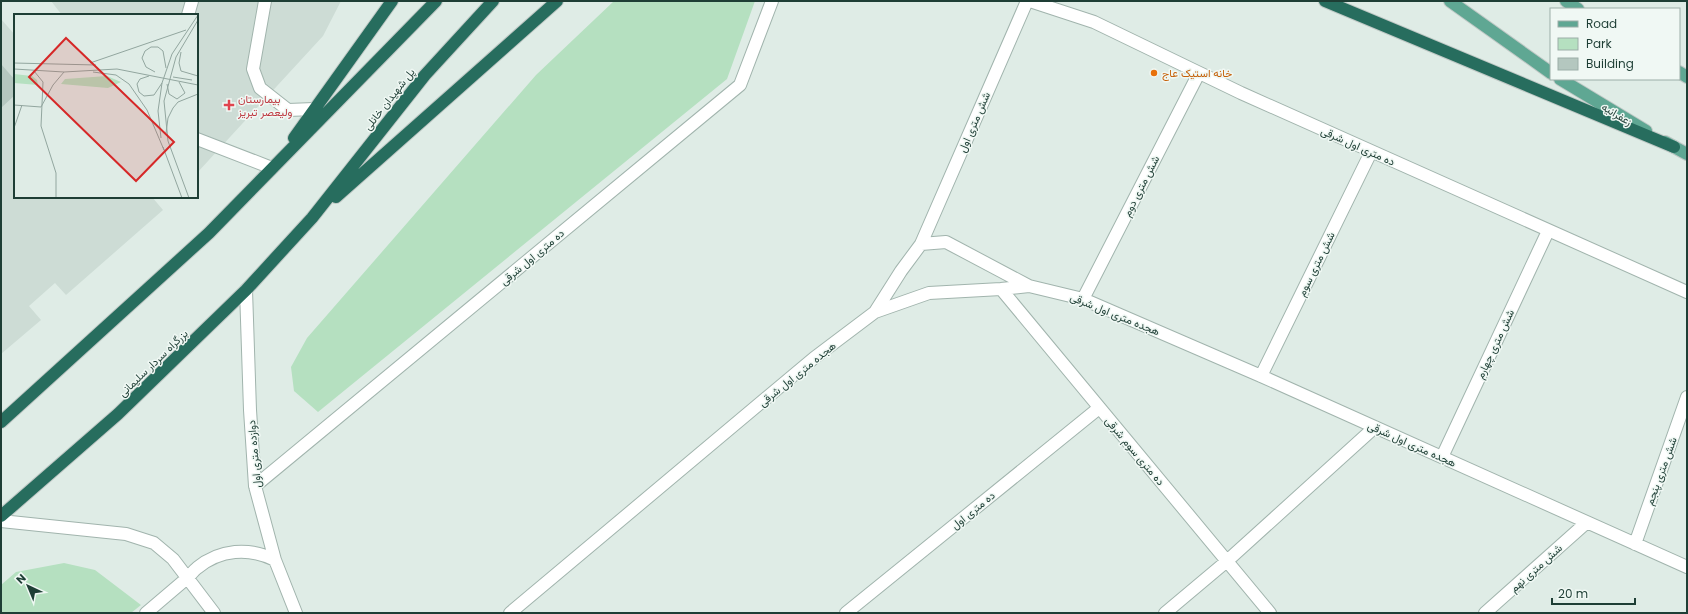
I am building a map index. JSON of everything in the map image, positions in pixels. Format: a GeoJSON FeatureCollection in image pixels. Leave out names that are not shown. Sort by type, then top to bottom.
{"type":"FeatureCollection","features":[{"type":"Feature","properties":{"kind":"highway"},"geometry":{"type":"LineString","coordinates":[[272,168],[392,1]]}},
{"type":"Feature","properties":{"kind":"highway"},"geometry":{"type":"LineString","coordinates":[[1,422],[209,233],[436,1]]}},
{"type":"Feature","properties":{"kind":"highway","name":"پل شهیدان خانلی"},"geometry":{"type":"LineString","coordinates":[[312,218],[425,75],[493,1]]}},
{"type":"Feature","properties":{"kind":"highway"},"geometry":{"type":"LineString","coordinates":[[312,218],[557,1]]}},
{"type":"Feature","properties":{"kind":"highway"},"geometry":{"type":"LineString","coordinates":[[1325,1],[1674,147]]}},
{"type":"Feature","properties":{"kind":"highway","name":"بزرگراه سردار سلیمانی"},"geometry":{"type":"LineString","coordinates":[[1,516],[118,414],[246,290],[312,218]]}},
{"type":"Feature","properties":{"kind":"main road"},"geometry":{"type":"LineString","coordinates":[[1450,1],[1550,72]]}},
{"type":"Feature","properties":{"kind":"main road"},"geometry":{"type":"LineString","coordinates":[[1566,1],[1576,8]]}},
{"type":"Feature","properties":{"kind":"main road","name":"زعفرانیه"},"geometry":{"type":"LineString","coordinates":[[1562,80],[1687,154]]}},
{"type":"Feature","properties":{"kind":"street"},"geometry":{"type":"LineString","coordinates":[[188,14],[192,1]]}},
{"type":"Feature","properties":{"kind":"street"},"geometry":{"type":"LineString","coordinates":[[265,1],[253,69],[260,88],[288,110],[314,109]]}},
{"type":"Feature","properties":{"kind":"street","name":"ده متری اول شرقی"},"geometry":{"type":"LineString","coordinates":[[255,486],[740,85],[772,1]]}},
{"type":"Feature","properties":{"kind":"street","name":"شش متری اول"},"geometry":{"type":"LineString","coordinates":[[874,312],[922,244],[1027,1]]}},
{"type":"Feature","properties":{"kind":"street","name":"ده متری اول شرقی"},"geometry":{"type":"LineString","coordinates":[[1030,1],[1094,22],[1199,73],[1372,152],[1687,292]]}},
{"type":"Feature","properties":{"kind":"street","name":"شش متری دوم"},"geometry":{"type":"LineString","coordinates":[[1083,299],[1199,73]]}},
{"type":"Feature","properties":{"kind":"street"},"geometry":{"type":"LineString","coordinates":[[198,139],[272,168]]}},
{"type":"Feature","properties":{"kind":"street","name":"شش متری سوم"},"geometry":{"type":"LineString","coordinates":[[1261,376],[1372,152]]}},
{"type":"Feature","properties":{"kind":"street","name":"شش متری چهارم"},"geometry":{"type":"LineString","coordinates":[[1442,457],[1548,231]]}},
{"type":"Feature","properties":{"kind":"street"},"geometry":{"type":"LineString","coordinates":[[922,244],[946,242],[1029,286]]}},
{"type":"Feature","properties":{"kind":"street","name":"هجده متری اول شرقی"},"geometry":{"type":"LineString","coordinates":[[510,613],[814,358],[874,312],[929,292],[1001,290],[1029,286],[1083,299],[1261,376],[1687,567]]}},
{"type":"Feature","properties":{"kind":"street","name":"دوازده متری اول"},"geometry":{"type":"LineString","coordinates":[[246,290],[250,410],[255,486],[275,560],[295,612]]}},
{"type":"Feature","properties":{"kind":"street","name":"ده متری سوم شرقی"},"geometry":{"type":"LineString","coordinates":[[1001,290],[1270,613]]}},
{"type":"Feature","properties":{"kind":"street","name":"شش متری پنجم"},"geometry":{"type":"LineString","coordinates":[[1635,544],[1687,397]]}},
{"type":"Feature","properties":{"kind":"street","name":"ده متری اول"},"geometry":{"type":"LineString","coordinates":[[846,613],[1099,408]]}},
{"type":"Feature","properties":{"kind":"street"},"geometry":{"type":"LineString","coordinates":[[1166,613],[1227,562],[1375,427]]}},
{"type":"Feature","properties":{"kind":"street"},"geometry":{"type":"LineString","coordinates":[[1,521],[126,534],[154,543],[173,559],[214,613]]}},
{"type":"Feature","properties":{"kind":"street","name":"شش متری نهم"},"geometry":{"type":"LineString","coordinates":[[1485,613],[1586,523]]}},
{"type":"Feature","properties":{"kind":"street"},"geometry":{"type":"LineString","coordinates":[[146,613],[204,562],[224,553],[245,551],[266,555],[275,560]]}},
{"type":"Feature","properties":{"kind":"shaded area","name":"بیمارستان ولیعصر تبریز"},"geometry":{"type":"Polygon","coordinates":[[[51,1],[341,1],[323,36],[198,172],[198,14],[61,14],[51,1]]]}},
{"type":"Feature","properties":{"kind":"shaded area"},"geometry":{"type":"Polygon","coordinates":[[[1,19],[14,34],[14,198],[153,198],[163,210],[66,295],[55,283],[29,306],[41,320],[1,354],[1,19]]]}},
{"type":"Feature","properties":{"kind":"green space"},"geometry":{"type":"Polygon","coordinates":[[[614,1],[755,1],[727,79],[318,412],[294,391],[291,367],[307,338],[536,75],[614,1]]]}},
{"type":"Feature","properties":{"kind":"green space"},"geometry":{"type":"Polygon","coordinates":[[[64,563],[95,570],[141,605],[131,613],[1,613],[1,585],[16,572],[64,563]]]}},
{"type":"Feature","properties":{"kind":"building"},"geometry":{"type":"Polygon","coordinates":[[[1,64],[14,79],[14,96],[1,108],[1,64]]]}},
{"type":"Feature","properties":{"kind":"place","name":"خانه استیک عاج"},"geometry":{"type":"Point","coordinates":[1154,73]}},
{"type":"Feature","properties":{"kind":"place","name":"بیمارستان ولیعصر تبریز"},"geometry":{"type":"Point","coordinates":[229,105]}}]}
